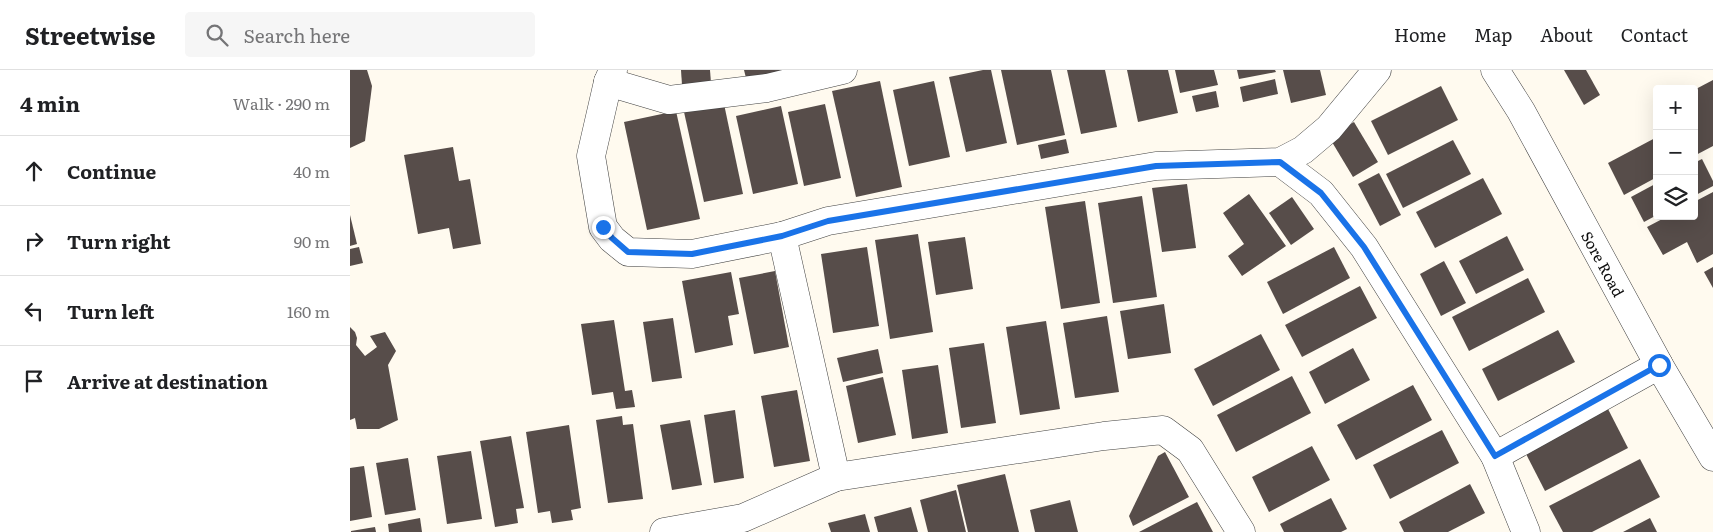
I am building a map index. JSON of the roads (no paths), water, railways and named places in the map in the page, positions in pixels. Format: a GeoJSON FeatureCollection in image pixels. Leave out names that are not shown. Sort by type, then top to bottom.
{"type":"FeatureCollection","features":[{"type":"Feature","properties":{"kind":"street"},"geometry":{"type":"LineString","coordinates":[[843,70],[767,88],[669,100],[611,76],[591,156],[603,227],[628,252],[692,254],[782,236],[828,221],[1156,166],[1280,162],[1304,150],[1329,128],[1376,70]]}},
{"type":"Feature","properties":{"kind":"street","name":"Sore Road"},"geometry":{"type":"LineString","coordinates":[[1496,70],[1521,112],[1659,365],[1713,457]]}},
{"type":"Feature","properties":{"kind":"street"},"geometry":{"type":"LineString","coordinates":[[1280,162],[1321,193],[1364,247],[1495,456],[1526,532]]}},
{"type":"Feature","properties":{"kind":"street"},"geometry":{"type":"LineString","coordinates":[[782,236],[836,477]]}},
{"type":"Feature","properties":{"kind":"street"},"geometry":{"type":"LineString","coordinates":[[1495,456],[1659,365]]}},
{"type":"Feature","properties":{"kind":"street"},"geometry":{"type":"LineString","coordinates":[[664,532],[744,525],[836,477],[1104,436],[1162,430],[1190,450],[1241,532]]}}]}
